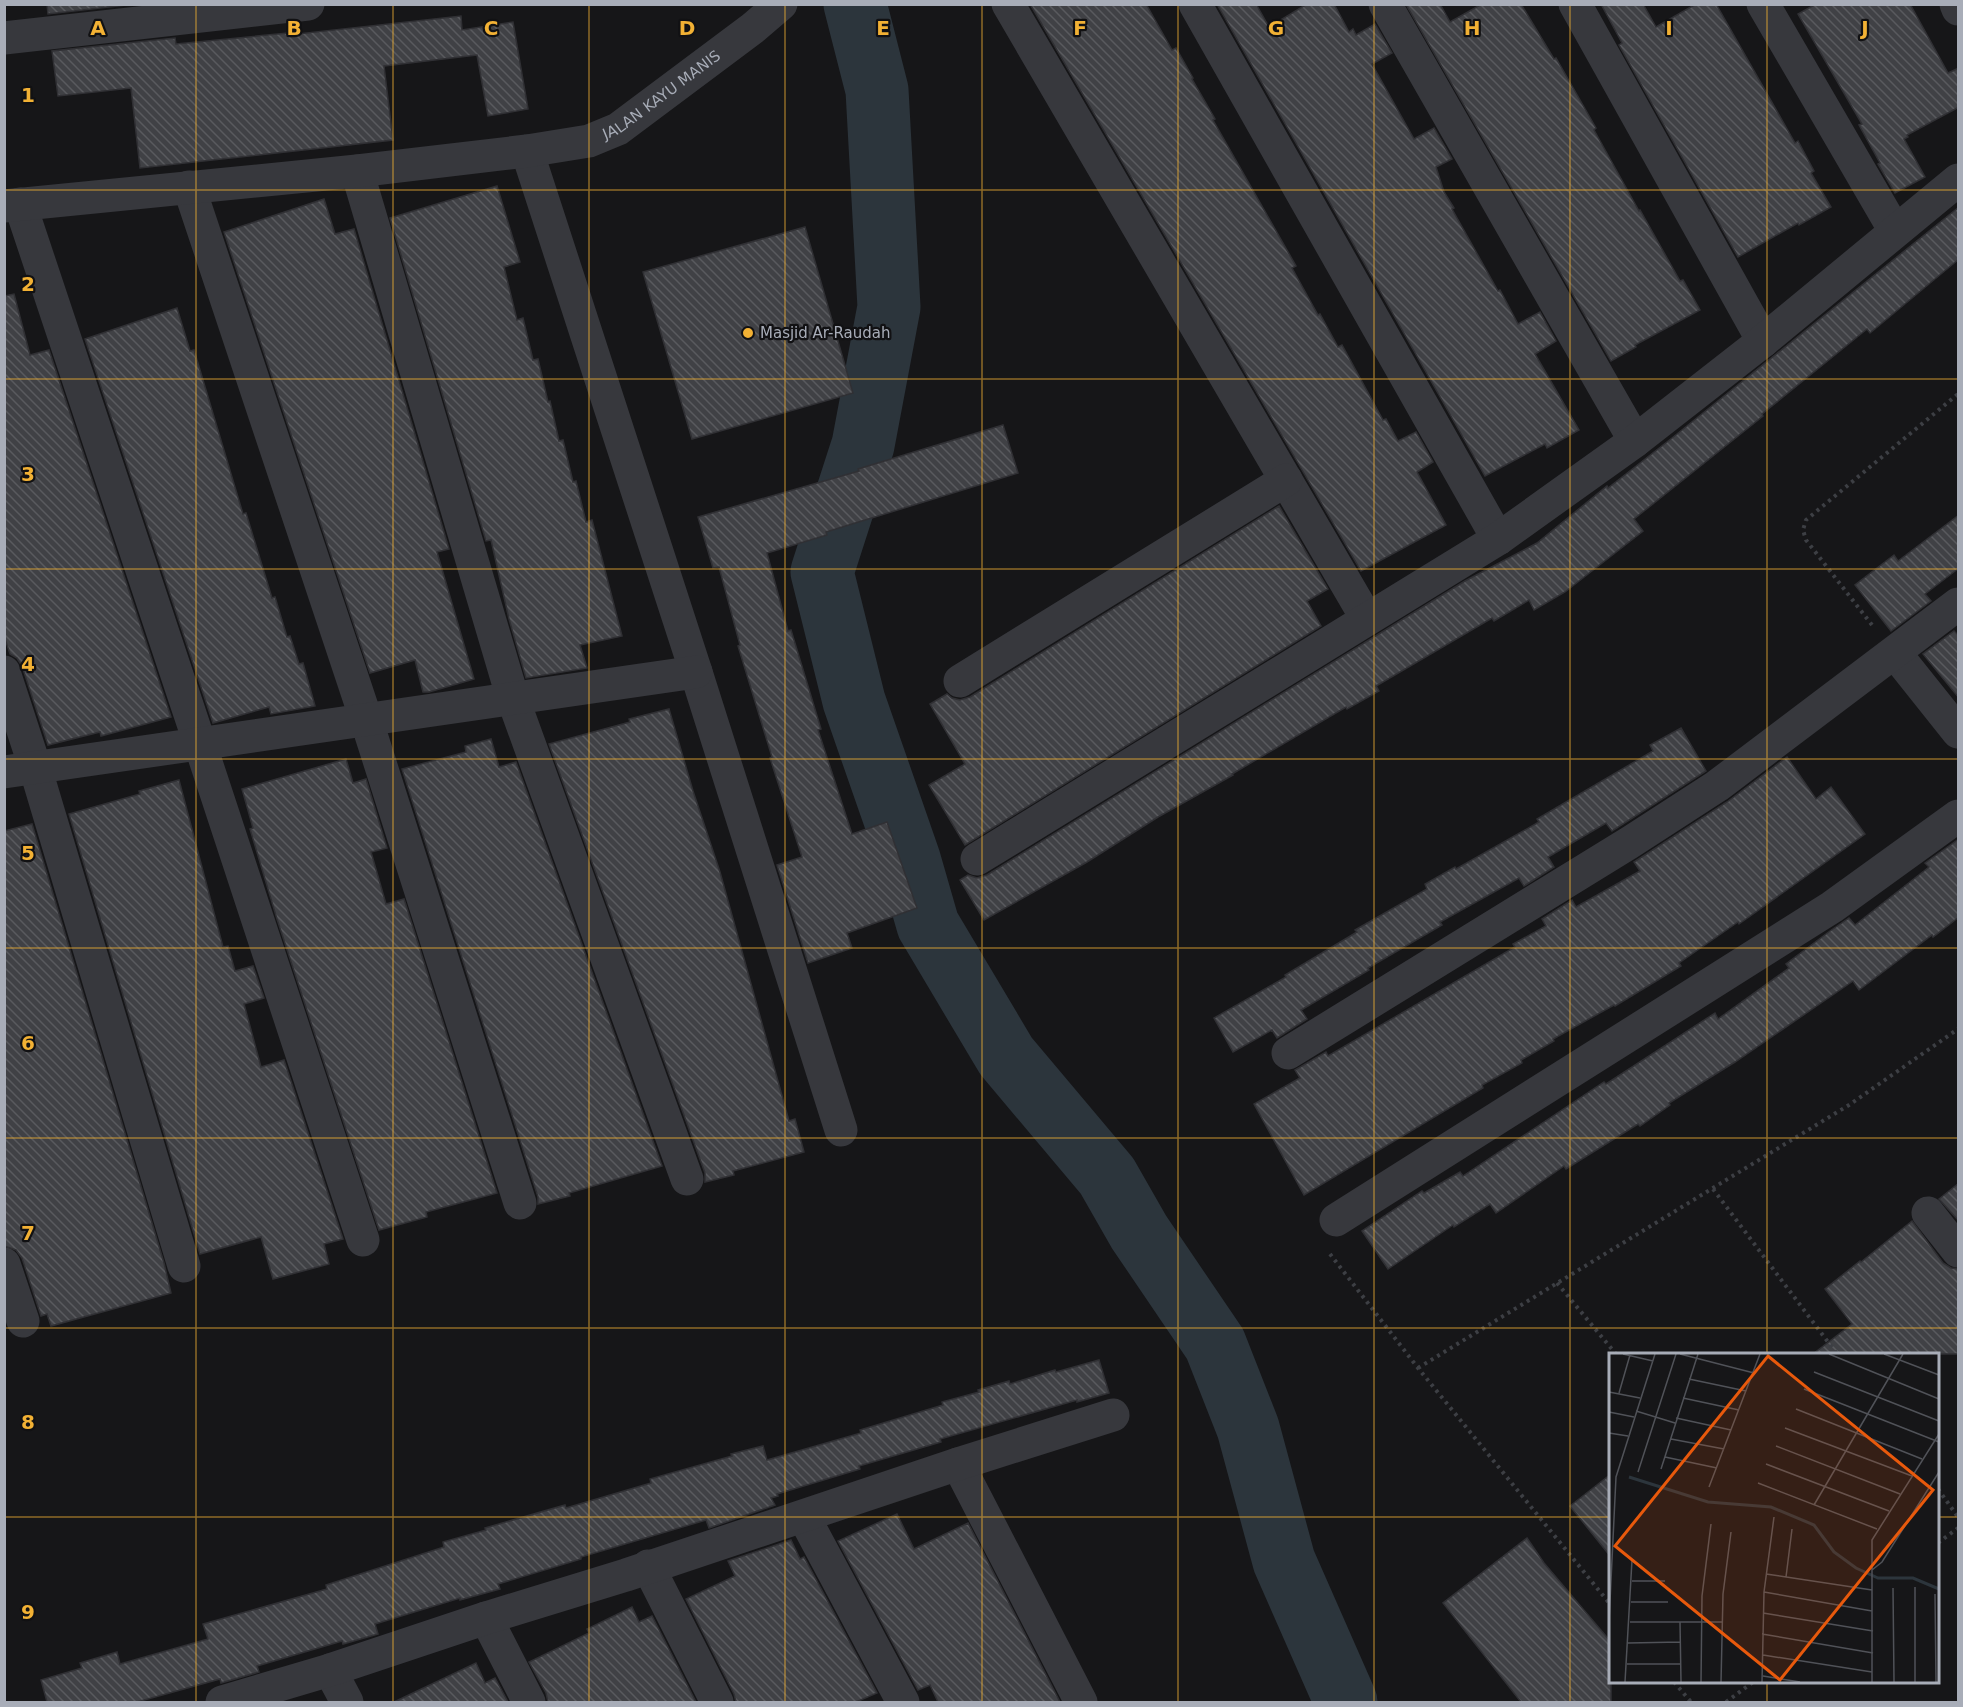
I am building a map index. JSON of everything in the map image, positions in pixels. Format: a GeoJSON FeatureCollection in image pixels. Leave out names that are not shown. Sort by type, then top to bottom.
{"type":"FeatureCollection","features":[{"type":"Feature","properties":{"kind":"street"},"geometry":{"type":"LineString","coordinates":[[4,38],[308,4]]}},
{"type":"Feature","properties":{"kind":"street","name":"JALAN KAYU MANIS"},"geometry":{"type":"LineString","coordinates":[[12,205],[357,171],[527,151],[589,141],[618,129],[753,28],[781,4]]}},
{"type":"Feature","properties":{"kind":"street"},"geometry":{"type":"LineString","coordinates":[[1008,4],[1367,619]]}},
{"type":"Feature","properties":{"kind":"street"},"geometry":{"type":"LineString","coordinates":[[1195,4],[1497,539]]}},
{"type":"Feature","properties":{"kind":"street"},"geometry":{"type":"LineString","coordinates":[[1385,4],[1635,441]]}},
{"type":"Feature","properties":{"kind":"street"},"geometry":{"type":"LineString","coordinates":[[1575,4],[1763,341]]}},
{"type":"Feature","properties":{"kind":"street"},"geometry":{"type":"LineString","coordinates":[[1763,4],[1895,231]]}},
{"type":"Feature","properties":{"kind":"street"},"geometry":{"type":"LineString","coordinates":[[1956,4],[1959,9]]}},
{"type":"Feature","properties":{"kind":"street"},"geometry":{"type":"LineString","coordinates":[[527,151],[696,672],[841,1130]]}},
{"type":"Feature","properties":{"kind":"street"},"geometry":{"type":"LineString","coordinates":[[357,171],[513,699],[687,1179]]}},
{"type":"Feature","properties":{"kind":"street"},"geometry":{"type":"LineString","coordinates":[[977,859],[1497,539],[1635,441],[1763,341],[1959,180]]}},
{"type":"Feature","properties":{"kind":"street"},"geometry":{"type":"LineString","coordinates":[[189,187],[366,719],[520,1203]]}},
{"type":"Feature","properties":{"kind":"street"},"geometry":{"type":"LineString","coordinates":[[12,205],[200,744],[363,1240]]}},
{"type":"Feature","properties":{"kind":"street"},"geometry":{"type":"LineString","coordinates":[[960,681],[1286,480]]}},
{"type":"Feature","properties":{"kind":"street"},"geometry":{"type":"LineString","coordinates":[[1288,1053],[1629,843],[1717,786],[1959,604]]}},
{"type":"Feature","properties":{"kind":"street"},"geometry":{"type":"LineString","coordinates":[[1895,653],[1959,732]]}},
{"type":"Feature","properties":{"kind":"street"},"geometry":{"type":"LineString","coordinates":[[4,672],[20,770],[184,1266]]}},
{"type":"Feature","properties":{"kind":"street"},"geometry":{"type":"LineString","coordinates":[[20,770],[696,672]]}},
{"type":"Feature","properties":{"kind":"street"},"geometry":{"type":"LineString","coordinates":[[1336,1220],[1832,907],[1959,816]]}},
{"type":"Feature","properties":{"kind":"street"},"geometry":{"type":"LineString","coordinates":[[1928,1213],[1959,1251]]}},
{"type":"Feature","properties":{"kind":"street"},"geometry":{"type":"LineString","coordinates":[[4,1264],[22,1322]]}},
{"type":"Feature","properties":{"kind":"street"},"geometry":{"type":"LineString","coordinates":[[222,1702],[330,1670],[486,1618],[626,1575],[958,1464],[1113,1415]]}},
{"type":"Feature","properties":{"kind":"street"},"geometry":{"type":"LineString","coordinates":[[958,1464],[1081,1702]]}},
{"type":"Feature","properties":{"kind":"street"},"geometry":{"type":"LineString","coordinates":[[804,1516],[903,1702]]}},
{"type":"Feature","properties":{"kind":"street"},"geometry":{"type":"LineString","coordinates":[[648,1566],[717,1702]]}},
{"type":"Feature","properties":{"kind":"street"},"geometry":{"type":"LineString","coordinates":[[486,1618],[529,1702]]}},
{"type":"Feature","properties":{"kind":"street"},"geometry":{"type":"LineString","coordinates":[[330,1670],[347,1702]]}},
{"type":"Feature","properties":{"kind":"path"},"geometry":{"type":"LineString","coordinates":[[1895,653],[1806,540],[1803,530],[1806,520],[1959,394]]}},
{"type":"Feature","properties":{"kind":"path"},"geometry":{"type":"LineString","coordinates":[[1418,1368],[1849,1105],[1959,1029]]}},
{"type":"Feature","properties":{"kind":"path"},"geometry":{"type":"LineString","coordinates":[[1713,1189],[1836,1353]]}},
{"type":"Feature","properties":{"kind":"path"},"geometry":{"type":"LineString","coordinates":[[1336,1220],[1324,1229],[1323,1238],[1329,1252],[1418,1368],[1609,1602]]}},
{"type":"Feature","properties":{"kind":"path"},"geometry":{"type":"LineString","coordinates":[[1557,1283],[1615,1353]]}},
{"type":"Feature","properties":{"kind":"path"},"geometry":{"type":"LineString","coordinates":[[1939,1490],[1959,1517]]}},
{"type":"Feature","properties":{"kind":"path"},"geometry":{"type":"LineString","coordinates":[[1939,1542],[1959,1528]]}},
{"type":"Feature","properties":{"kind":"path"},"geometry":{"type":"LineString","coordinates":[[1675,1683],[1691,1702]]}},
{"type":"Feature","properties":{"kind":"path"},"geometry":{"type":"LineString","coordinates":[[1726,1702],[1753,1683]]}},
{"type":"Feature","properties":{"kind":"building"},"geometry":{"type":"Polygon","coordinates":[[[47,4],[135,4],[48,14],[47,4]]]}},
{"type":"Feature","properties":{"kind":"building"},"geometry":{"type":"Polygon","coordinates":[[[1030,4],[1146,4],[1172,50],[1176,48],[1193,78],[1215,119],[1213,120],[1296,266],[1292,268],[1318,315],[1320,314],[1338,347],[1342,345],[1383,420],[1386,419],[1398,441],[1416,432],[1433,462],[1417,472],[1446,525],[1361,571],[1030,4]]]}},
{"type":"Feature","properties":{"kind":"building"},"geometry":{"type":"Polygon","coordinates":[[[1217,4],[1256,4],[1269,27],[1307,4],[1334,4],[1349,32],[1353,29],[1356,35],[1375,24],[1392,53],[1372,64],[1414,139],[1434,128],[1452,159],[1436,167],[1444,192],[1518,324],[1540,312],[1556,341],[1535,354],[1579,430],[1547,448],[1545,444],[1485,476],[1217,4]]]}},
{"type":"Feature","properties":{"kind":"building"},"geometry":{"type":"Polygon","coordinates":[[[1409,4],[1440,4],[1450,22],[1482,4],[1521,4],[1554,59],[1556,58],[1639,211],[1680,281],[1683,280],[1700,310],[1635,345],[1636,347],[1611,361],[1407,6],[1409,4]]]}},
{"type":"Feature","properties":{"kind":"building"},"geometry":{"type":"Polygon","coordinates":[[[1601,4],[1643,4],[1656,27],[1696,4],[1716,4],[1795,143],[1798,141],[1814,171],[1811,173],[1831,207],[1738,257],[1619,45],[1622,43],[1601,4]]]}},
{"type":"Feature","properties":{"kind":"building"},"geometry":{"type":"Polygon","coordinates":[[[1816,4],[1910,4],[1948,73],[1959,68],[1959,107],[1907,135],[1908,137],[1904,139],[1925,177],[1895,193],[1859,125],[1862,124],[1798,14],[1816,4]]]}},
{"type":"Feature","properties":{"kind":"building"},"geometry":{"type":"Polygon","coordinates":[[[461,16],[462,30],[513,22],[528,109],[488,116],[477,55],[384,66],[393,140],[140,168],[131,88],[58,96],[52,51],[175,38],[176,44],[298,32],[298,34],[461,16]]]}},
{"type":"Feature","properties":{"kind":"building"},"geometry":{"type":"Polygon","coordinates":[[[497,186],[520,262],[504,267],[517,320],[523,318],[533,360],[538,359],[559,441],[563,440],[586,522],[592,520],[622,636],[580,645],[587,668],[526,678],[509,619],[491,540],[486,541],[390,218],[497,186]]]}},
{"type":"Feature","properties":{"kind":"building"},"geometry":{"type":"Polygon","coordinates":[[[324,199],[335,234],[354,229],[449,549],[437,552],[474,679],[429,692],[423,692],[415,660],[370,673],[224,232],[324,199]]]}},
{"type":"Feature","properties":{"kind":"building"},"geometry":{"type":"Polygon","coordinates":[[[1959,207],[1959,259],[1870,333],[1867,329],[1634,519],[1643,531],[1565,592],[1534,610],[1529,600],[1494,621],[1492,618],[1376,686],[1379,691],[1347,709],[1346,707],[1158,817],[1087,862],[984,920],[960,880],[968,875],[977,878],[987,875],[1465,581],[1537,543],[1607,486],[1608,488],[1672,438],[1959,207]]]}},
{"type":"Feature","properties":{"kind":"building","name":"Masjid Ar-Raudah"},"geometry":{"type":"Polygon","coordinates":[[[805,227],[853,393],[692,439],[643,272],[805,227]]]}},
{"type":"Feature","properties":{"kind":"building"},"geometry":{"type":"Polygon","coordinates":[[[14,294],[30,355],[49,350],[171,717],[101,736],[100,732],[48,745],[22,666],[17,658],[10,654],[4,636],[4,296],[14,294]]]}},
{"type":"Feature","properties":{"kind":"building"},"geometry":{"type":"Polygon","coordinates":[[[177,308],[190,351],[194,350],[243,514],[246,513],[272,598],[275,597],[287,637],[290,636],[299,664],[303,663],[315,706],[271,714],[269,707],[213,723],[85,339],[177,308]]]}},
{"type":"Feature","properties":{"kind":"building"},"geometry":{"type":"Polygon","coordinates":[[[1003,425],[1018,473],[826,532],[827,535],[767,553],[788,631],[791,630],[821,729],[818,730],[852,834],[887,822],[917,908],[847,933],[852,948],[808,963],[777,865],[802,857],[770,758],[772,757],[738,646],[740,645],[719,567],[713,568],[698,517],[859,471],[858,469],[1003,425]]]}},
{"type":"Feature","properties":{"kind":"building"},"geometry":{"type":"Polygon","coordinates":[[[1279,506],[1328,589],[1307,601],[1321,626],[965,845],[929,785],[965,764],[930,704],[947,694],[960,700],[970,697],[1279,506]]]}},
{"type":"Feature","properties":{"kind":"building"},"geometry":{"type":"Polygon","coordinates":[[[1959,515],[1959,568],[1925,594],[1931,601],[1891,631],[1855,585],[1894,555],[1898,561],[1959,515]]]}},
{"type":"Feature","properties":{"kind":"building"},"geometry":{"type":"Polygon","coordinates":[[[1954,631],[1959,636],[1959,698],[1923,654],[1954,631]]]}},
{"type":"Feature","properties":{"kind":"building"},"geometry":{"type":"Polygon","coordinates":[[[669,709],[720,872],[789,1121],[795,1119],[804,1152],[733,1171],[734,1175],[705,1182],[705,1173],[549,744],[669,709]]]}},
{"type":"Feature","properties":{"kind":"building"},"geometry":{"type":"Polygon","coordinates":[[[1681,728],[1706,771],[1612,831],[1606,823],[1548,857],[1554,867],[1524,886],[1519,878],[1440,922],[1442,925],[1301,1010],[1307,1019],[1277,1038],[1272,1030],[1233,1052],[1214,1018],[1286,977],[1285,975],[1357,932],[1355,930],[1427,889],[1425,884],[1539,822],[1537,819],[1653,751],[1650,745],[1681,728]]]}},
{"type":"Feature","properties":{"kind":"building"},"geometry":{"type":"Polygon","coordinates":[[[491,739],[499,767],[516,762],[662,1166],[538,1204],[538,1197],[402,769],[466,752],[465,746],[491,739]]]}},
{"type":"Feature","properties":{"kind":"building"},"geometry":{"type":"Polygon","coordinates":[[[1787,757],[1816,799],[1831,787],[1865,834],[1739,924],[1738,922],[1679,963],[1681,966],[1615,1006],[1553,1039],[1554,1041],[1521,1060],[1522,1063],[1482,1085],[1483,1088],[1304,1195],[1254,1104],[1300,1078],[1295,1070],[1326,1052],[1328,1056],[1515,947],[1513,944],[1546,926],[1542,919],[1572,900],[1576,907],[1640,871],[1634,862],[1727,802],[1787,757]]]}},
{"type":"Feature","properties":{"kind":"building"},"geometry":{"type":"Polygon","coordinates":[[[346,759],[353,783],[366,779],[387,848],[371,852],[386,904],[404,899],[497,1193],[426,1212],[427,1217],[379,1230],[277,919],[250,829],[253,828],[242,789],[346,759]]]}},
{"type":"Feature","properties":{"kind":"building"},"geometry":{"type":"Polygon","coordinates":[[[179,780],[223,947],[228,946],[235,971],[253,966],[264,998],[244,1004],[261,1067],[284,1060],[343,1239],[324,1244],[329,1264],[273,1279],[261,1237],[200,1254],[69,814],[140,794],[139,791],[179,780]]]}},
{"type":"Feature","properties":{"kind":"building"},"geometry":{"type":"Polygon","coordinates":[[[32,824],[164,1263],[171,1293],[51,1326],[47,1314],[41,1316],[22,1258],[16,1250],[4,1246],[4,831],[32,824]]]}},
{"type":"Feature","properties":{"kind":"building"},"geometry":{"type":"Polygon","coordinates":[[[1959,839],[1959,917],[1933,937],[1932,935],[1859,990],[1853,981],[1735,1062],[1669,1103],[1670,1105],[1640,1126],[1638,1124],[1566,1169],[1564,1166],[1496,1213],[1490,1204],[1454,1227],[1453,1225],[1388,1269],[1362,1231],[1422,1191],[1424,1193],[1460,1172],[1463,1176],[1604,1082],[1606,1084],[1715,1013],[1718,1019],[1789,968],[1786,964],[1830,931],[1849,918],[1855,925],[1929,867],[1925,863],[1959,839]]]}},
{"type":"Feature","properties":{"kind":"building"},"geometry":{"type":"Polygon","coordinates":[[[1959,1183],[1959,1221],[1939,1199],[1959,1183]]]}},
{"type":"Feature","properties":{"kind":"building"},"geometry":{"type":"Polygon","coordinates":[[[1912,1221],[1943,1263],[1951,1268],[1959,1269],[1959,1354],[1814,1353],[1852,1324],[1825,1289],[1912,1221]]]}},
{"type":"Feature","properties":{"kind":"building"},"geometry":{"type":"Polygon","coordinates":[[[1099,1360],[1109,1393],[940,1439],[941,1442],[859,1466],[860,1469],[777,1494],[778,1496],[771,1498],[775,1505],[709,1528],[706,1520],[581,1557],[581,1559],[498,1584],[500,1589],[460,1600],[460,1598],[375,1624],[378,1634],[343,1644],[342,1641],[257,1666],[259,1672],[221,1683],[220,1679],[137,1702],[47,1702],[41,1680],[82,1668],[80,1663],[117,1652],[120,1664],[208,1639],[203,1624],[327,1589],[326,1585],[444,1547],[443,1542],[486,1530],[485,1528],[565,1505],[566,1508],[651,1483],[650,1479],[763,1446],[767,1460],[861,1433],[860,1430],[943,1405],[942,1402],[979,1392],[978,1390],[1009,1381],[1010,1384],[1055,1370],[1056,1372],[1099,1360]]]}},
{"type":"Feature","properties":{"kind":"building"},"geometry":{"type":"Polygon","coordinates":[[[1609,1476],[1609,1555],[1570,1506],[1609,1476]]]}},
{"type":"Feature","properties":{"kind":"building"},"geometry":{"type":"Polygon","coordinates":[[[897,1514],[914,1549],[968,1523],[1060,1702],[938,1702],[930,1685],[918,1690],[838,1541],[897,1514]]]}},
{"type":"Feature","properties":{"kind":"building"},"geometry":{"type":"Polygon","coordinates":[[[1527,1538],[1544,1563],[1609,1640],[1611,1702],[1521,1702],[1443,1603],[1527,1538]]]}},
{"type":"Feature","properties":{"kind":"building"},"geometry":{"type":"Polygon","coordinates":[[[791,1540],[800,1559],[804,1557],[877,1693],[856,1702],[736,1702],[686,1599],[735,1576],[728,1561],[791,1540]]]}},
{"type":"Feature","properties":{"kind":"building"},"geometry":{"type":"Polygon","coordinates":[[[632,1607],[639,1622],[652,1616],[696,1702],[548,1702],[546,1693],[529,1662],[589,1633],[587,1629],[632,1607]]]}},
{"type":"Feature","properties":{"kind":"building"},"geometry":{"type":"Polygon","coordinates":[[[476,1663],[485,1683],[495,1678],[508,1702],[394,1702],[476,1663]]]}},
{"type":"Feature","properties":{"kind":"waterway"},"geometry":{"type":"LineString","coordinates":[[855,4],[877,90],[889,307],[863,445],[822,572],[854,701],[909,859],[928,925],[1006,1056],[1107,1176],[1139,1232],[1215,1344],[1248,1428],[1284,1561],[1346,1702]]}},
{"type":"Feature","properties":{"kind":"place","name":"Masjid Ar-Raudah"},"geometry":{"type":"Point","coordinates":[748,333]}}]}
